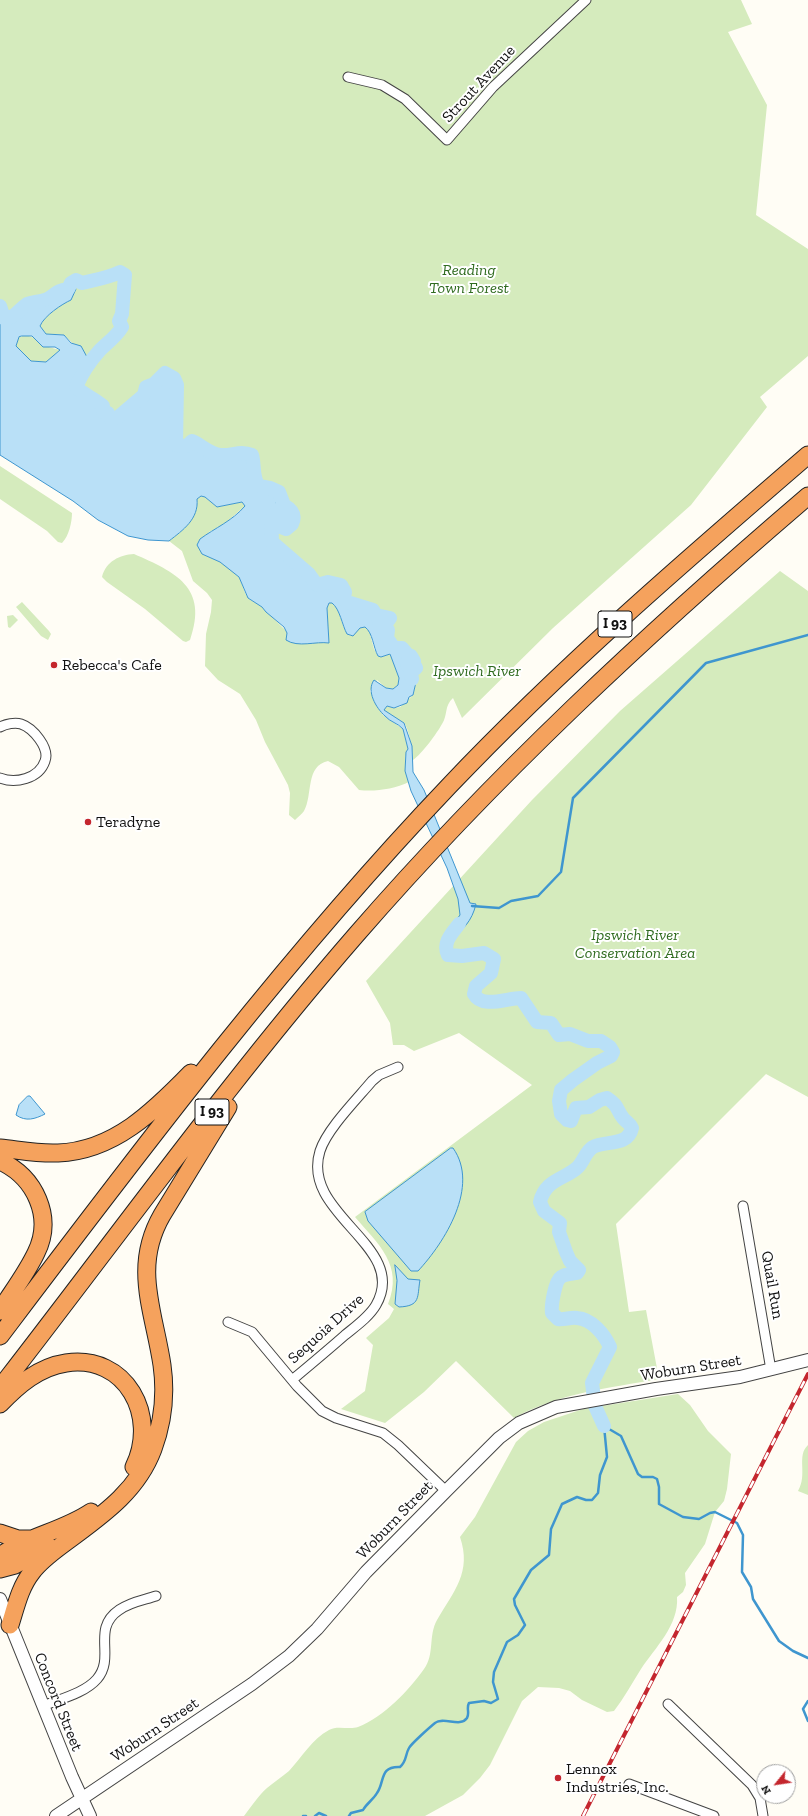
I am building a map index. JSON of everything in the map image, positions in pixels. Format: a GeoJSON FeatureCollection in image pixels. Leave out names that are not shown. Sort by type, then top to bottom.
{"type":"FeatureCollection","features":[{"type":"Feature","properties":{"kind":"highway","name":"I 93"},"geometry":{"type":"LineString","coordinates":[[0,1336],[89,1219],[254,1008],[364,878],[510,724],[617,621],[808,455]]}},
{"type":"Feature","properties":{"kind":"highway","name":"I 93"},"geometry":{"type":"LineString","coordinates":[[0,1388],[277,1029],[358,933],[441,841],[512,766],[583,697],[697,592],[808,496]]}},
{"type":"Feature","properties":{"kind":"highway"},"geometry":{"type":"LineString","coordinates":[[0,1148],[39,1153],[65,1153],[90,1148],[110,1140],[153,1111],[254,1008]]}},
{"type":"Feature","properties":{"kind":"highway"},"geometry":{"type":"LineString","coordinates":[[10,1625],[19,1594],[31,1573],[46,1557],[109,1511],[136,1481],[149,1459],[160,1428],[163,1402],[163,1381],[146,1278],[148,1249],[155,1228],[178,1187],[277,1029]]}},
{"type":"Feature","properties":{"kind":"highway"},"geometry":{"type":"LineString","coordinates":[[0,1161],[14,1169],[27,1181],[38,1198],[43,1219],[42,1237],[37,1253],[0,1311]]}},
{"type":"Feature","properties":{"kind":"highway"},"geometry":{"type":"LineString","coordinates":[[0,1404],[25,1381],[41,1371],[61,1364],[80,1362],[102,1367],[118,1377],[130,1390],[141,1412],[144,1428],[141,1449],[134,1467],[107,1500],[87,1515],[65,1526],[32,1539],[0,1556]]}},
{"type":"Feature","properties":{"kind":"highway"},"geometry":{"type":"LineString","coordinates":[[0,1569],[16,1564],[85,1528]]}},
{"type":"Feature","properties":{"kind":"highway"},"geometry":{"type":"LineString","coordinates":[[0,1533],[18,1539],[32,1539]]}},
{"type":"Feature","properties":{"kind":"street","name":"Strout Avenue"},"geometry":{"type":"LineString","coordinates":[[348,77],[382,85],[405,99],[447,140],[493,87],[586,0]]}},
{"type":"Feature","properties":{"kind":"street"},"geometry":{"type":"LineString","coordinates":[[0,727],[21,724],[28,728],[42,743],[46,761],[41,769],[30,777],[19,781],[0,778]]}},
{"type":"Feature","properties":{"kind":"street","name":"Sequoia Drive"},"geometry":{"type":"LineString","coordinates":[[292,1380],[369,1314],[380,1294],[382,1281],[378,1262],[374,1254],[325,1197],[320,1184],[318,1164],[320,1150],[327,1136],[372,1081],[398,1067]]}},
{"type":"Feature","properties":{"kind":"street","name":"Quail Run"},"geometry":{"type":"LineString","coordinates":[[743,1206],[771,1370]]}},
{"type":"Feature","properties":{"kind":"street"},"geometry":{"type":"LineString","coordinates":[[228,1322],[252,1332],[292,1380],[322,1411],[336,1418],[378,1431],[390,1439],[446,1491]]}},
{"type":"Feature","properties":{"kind":"street","name":"Woburn Street"},"geometry":{"type":"LineString","coordinates":[[56,1816],[252,1684],[289,1656],[317,1629],[366,1572],[446,1491],[499,1438],[519,1424],[543,1412],[584,1401],[740,1377],[808,1360]]}},
{"type":"Feature","properties":{"kind":"street"},"geometry":{"type":"LineString","coordinates":[[43,1706],[94,1683],[105,1665],[104,1634],[110,1618],[123,1607],[156,1596]]}},
{"type":"Feature","properties":{"kind":"street","name":"Concord Street"},"geometry":{"type":"LineString","coordinates":[[0,1599],[43,1706],[90,1816]]}},
{"type":"Feature","properties":{"kind":"street"},"geometry":{"type":"LineString","coordinates":[[668,1704],[752,1785],[760,1798],[763,1816]]}},
{"type":"Feature","properties":{"kind":"street"},"geometry":{"type":"LineString","coordinates":[[629,1784],[714,1816]]}},
{"type":"Feature","properties":{"kind":"green space","name":"Reading Town Forest"},"geometry":{"type":"Polygon","coordinates":[[[0,0],[741,0],[752,24],[728,32],[767,105],[756,215],[808,249],[808,356],[760,397],[767,407],[691,505],[553,628],[462,718],[453,698],[448,704],[444,721],[440,728],[425,748],[413,760],[406,726],[404,723],[383,709],[387,706],[394,708],[400,707],[413,695],[416,682],[412,679],[411,672],[416,669],[413,666],[409,668],[407,665],[406,651],[404,649],[394,648],[387,638],[386,629],[384,633],[379,633],[379,626],[387,616],[376,615],[369,610],[351,604],[344,599],[345,595],[322,585],[317,585],[309,574],[272,542],[273,515],[277,499],[270,488],[259,486],[255,481],[255,463],[236,453],[221,455],[187,446],[178,446],[174,442],[177,432],[169,376],[165,374],[149,386],[144,395],[117,418],[110,418],[103,412],[103,406],[76,387],[87,357],[64,335],[46,334],[40,326],[49,314],[71,300],[68,289],[54,293],[49,298],[28,304],[16,315],[4,318],[0,306],[0,0]]]}},
{"type":"Feature","properties":{"kind":"green space"},"geometry":{"type":"Polygon","coordinates":[[[25,335],[35,338],[41,345],[60,350],[46,362],[31,361],[16,346],[19,337],[25,335]]]}},
{"type":"Feature","properties":{"kind":"green space"},"geometry":{"type":"Polygon","coordinates":[[[0,466],[72,513],[70,529],[67,537],[62,543],[58,542],[47,531],[0,499],[0,466]]]}},
{"type":"Feature","properties":{"kind":"green space"},"geometry":{"type":"Polygon","coordinates":[[[201,496],[205,497],[217,507],[242,502],[245,506],[222,526],[209,532],[202,554],[233,570],[240,579],[247,596],[252,601],[259,604],[296,640],[301,644],[318,642],[329,643],[327,608],[329,603],[332,603],[338,610],[347,633],[351,636],[360,627],[364,627],[369,630],[374,649],[378,656],[381,657],[390,654],[399,678],[398,685],[393,689],[386,688],[377,680],[370,691],[383,715],[403,729],[408,749],[405,761],[409,782],[384,789],[371,791],[359,790],[339,767],[328,761],[321,764],[313,775],[307,804],[304,811],[295,820],[289,815],[290,793],[288,785],[265,742],[256,720],[240,694],[218,680],[205,666],[206,634],[212,600],[207,593],[193,581],[182,551],[169,541],[189,523],[197,506],[197,499],[201,496]]]}},
{"type":"Feature","properties":{"kind":"green space"},"geometry":{"type":"Polygon","coordinates":[[[134,554],[175,575],[191,594],[195,607],[195,622],[190,640],[186,642],[183,641],[145,609],[102,577],[104,571],[114,560],[119,557],[134,554]]]}},
{"type":"Feature","properties":{"kind":"green space","name":"Ipswich River Conservation Area"},"geometry":{"type":"Polygon","coordinates":[[[780,571],[808,591],[808,1097],[766,1074],[616,1224],[629,1312],[646,1310],[659,1379],[585,1392],[566,1397],[514,1418],[456,1361],[424,1392],[385,1423],[341,1409],[365,1391],[373,1345],[366,1338],[389,1318],[394,1309],[388,1304],[392,1290],[393,1278],[391,1266],[380,1246],[355,1217],[532,1085],[459,1033],[414,1051],[404,1045],[393,1045],[390,1023],[366,981],[532,800],[620,711],[780,571]]]}},
{"type":"Feature","properties":{"kind":"green space"},"geometry":{"type":"Polygon","coordinates":[[[22,602],[49,631],[51,634],[48,640],[41,636],[16,607],[22,602]]]}},
{"type":"Feature","properties":{"kind":"green space"},"geometry":{"type":"Polygon","coordinates":[[[13,615],[18,620],[10,628],[8,627],[7,616],[13,615]]]}},
{"type":"Feature","properties":{"kind":"green space"},"geometry":{"type":"Polygon","coordinates":[[[678,1394],[690,1405],[708,1431],[731,1454],[727,1489],[724,1501],[715,1512],[705,1544],[685,1573],[686,1585],[683,1592],[677,1597],[677,1607],[670,1627],[614,1711],[607,1712],[582,1700],[570,1691],[559,1688],[538,1687],[522,1701],[490,1765],[480,1778],[463,1795],[425,1816],[244,1816],[264,1791],[289,1771],[317,1738],[332,1729],[358,1727],[368,1723],[395,1702],[411,1686],[424,1669],[431,1651],[434,1626],[455,1590],[462,1571],[464,1561],[460,1537],[475,1517],[516,1442],[528,1431],[544,1422],[583,1409],[678,1394]]]}},
{"type":"Feature","properties":{"kind":"green space"},"geometry":{"type":"Polygon","coordinates":[[[808,1445],[808,1495],[798,1491],[802,1478],[803,1454],[808,1445]]]}},
{"type":"Feature","properties":{"kind":"water"},"geometry":{"type":"Polygon","coordinates":[[[74,286],[76,289],[71,300],[49,314],[40,326],[46,334],[64,335],[71,343],[81,346],[87,357],[76,387],[103,406],[103,411],[108,413],[110,418],[117,418],[144,395],[146,387],[154,384],[165,373],[174,378],[177,385],[177,432],[174,442],[178,446],[187,446],[192,441],[217,455],[244,453],[252,455],[256,483],[260,486],[274,490],[278,496],[273,519],[272,542],[309,574],[317,585],[328,582],[341,585],[345,592],[344,599],[347,602],[373,610],[376,615],[390,618],[387,622],[380,626],[379,633],[384,633],[387,629],[387,638],[394,648],[402,648],[414,661],[407,663],[409,668],[416,667],[411,672],[412,679],[416,682],[413,695],[409,697],[407,703],[394,708],[387,706],[384,710],[404,723],[412,746],[413,772],[424,790],[470,903],[476,904],[466,925],[450,940],[445,935],[460,915],[458,899],[447,868],[411,791],[405,771],[406,752],[408,749],[403,729],[387,718],[378,709],[373,699],[371,689],[374,680],[386,688],[393,689],[398,685],[399,678],[390,654],[381,657],[378,656],[368,630],[365,627],[360,628],[353,636],[347,634],[337,609],[332,603],[329,603],[327,608],[329,643],[296,644],[286,640],[287,633],[284,627],[262,607],[248,598],[239,577],[220,562],[202,554],[197,545],[200,539],[240,511],[245,506],[242,502],[217,507],[205,497],[201,496],[197,499],[197,506],[193,518],[180,533],[169,541],[148,540],[128,536],[98,520],[73,501],[0,455],[0,306],[4,318],[16,315],[28,304],[49,298],[54,293],[74,286]],[[32,336],[19,337],[16,346],[31,361],[46,362],[60,350],[55,347],[43,347],[32,336]]]}},
{"type":"Feature","properties":{"kind":"water"},"geometry":{"type":"Polygon","coordinates":[[[28,1096],[30,1096],[45,1114],[30,1119],[16,1115],[19,1105],[28,1096]]]}},
{"type":"Feature","properties":{"kind":"water"},"geometry":{"type":"Polygon","coordinates":[[[453,1148],[460,1163],[463,1179],[461,1196],[456,1213],[439,1245],[418,1271],[411,1271],[368,1221],[365,1212],[453,1148]]]}},
{"type":"Feature","properties":{"kind":"water"},"geometry":{"type":"Polygon","coordinates":[[[395,1265],[408,1279],[420,1280],[417,1300],[411,1305],[399,1307],[395,1304],[397,1281],[395,1265]]]}},
{"type":"Feature","properties":{"kind":"waterway","name":"Ipswich River"},"geometry":{"type":"LineString","coordinates":[[0,306],[4,318],[8,318],[27,304],[47,299],[59,291],[68,289],[71,283],[76,280],[82,283],[120,272],[125,275],[122,314],[119,321],[122,327],[115,337],[93,358],[76,387],[103,406],[103,412],[108,413],[110,418],[117,418],[144,395],[146,387],[154,384],[165,373],[174,378],[177,385],[176,445],[187,446],[192,441],[217,455],[240,453],[252,455],[254,475],[259,486],[270,488],[279,492],[284,505],[290,509],[294,515],[292,524],[286,529],[281,527],[285,514],[284,510],[279,509],[272,520],[272,542],[309,574],[317,585],[328,582],[341,585],[345,592],[344,599],[347,602],[373,610],[376,615],[390,618],[387,622],[379,626],[379,633],[384,633],[387,629],[387,638],[394,648],[402,648],[408,655],[411,656],[414,661],[407,663],[409,668],[415,666],[416,668],[411,672],[412,679]]}},
{"type":"Feature","properties":{"kind":"waterway"},"geometry":{"type":"LineString","coordinates":[[472,906],[499,908],[511,901],[538,896],[561,872],[573,798],[706,663],[808,635]]}},
{"type":"Feature","properties":{"kind":"waterway","name":"Ipswich River"},"geometry":{"type":"LineString","coordinates":[[459,924],[447,942],[446,951],[448,955],[462,956],[484,953],[494,959],[491,973],[476,986],[474,994],[478,998],[489,1002],[521,998],[537,1022],[551,1023],[559,1035],[570,1034],[588,1041],[601,1041],[610,1047],[613,1052],[611,1056],[597,1063],[561,1090],[559,1101],[561,1114],[567,1120],[571,1121],[576,1108],[589,1107],[600,1100],[607,1098],[615,1105],[623,1118],[631,1126],[632,1128],[630,1134],[621,1141],[593,1147],[588,1151],[578,1167],[556,1180],[546,1189],[540,1202],[544,1211],[560,1223],[559,1232],[566,1252],[570,1261],[579,1270],[577,1273],[564,1275],[559,1279],[554,1294],[552,1313],[558,1319],[575,1318],[588,1321],[601,1332],[610,1347],[592,1383],[595,1406],[604,1426]]}},
{"type":"Feature","properties":{"kind":"waterway"},"geometry":{"type":"LineString","coordinates":[[604,1426],[621,1436],[638,1474],[642,1477],[653,1477],[657,1479],[659,1487],[659,1504],[683,1517],[699,1519],[715,1512],[737,1523],[743,1535],[742,1572],[751,1587],[753,1599],[779,1641],[793,1651],[808,1658]]}},
{"type":"Feature","properties":{"kind":"waterway"},"geometry":{"type":"LineString","coordinates":[[349,1816],[351,1813],[363,1810],[374,1798],[386,1772],[393,1767],[400,1767],[404,1762],[410,1746],[435,1723],[439,1721],[464,1721],[468,1716],[469,1703],[484,1701],[491,1703],[498,1699],[493,1682],[494,1672],[507,1642],[518,1635],[525,1625],[515,1605],[514,1599],[531,1570],[549,1555],[551,1529],[562,1504],[577,1497],[592,1500],[598,1493],[600,1475],[607,1457],[604,1426]]}},
{"type":"Feature","properties":{"kind":"waterway"},"geometry":{"type":"LineString","coordinates":[[808,1701],[803,1709],[808,1721]]}},
{"type":"Feature","properties":{"kind":"waterway"},"geometry":{"type":"LineString","coordinates":[[315,1816],[319,1813],[326,1816]]}},
{"type":"Feature","properties":{"kind":"railway"},"geometry":{"type":"LineString","coordinates":[[583,1816],[808,1374]]}},
{"type":"Feature","properties":{"kind":"place","name":"Rebecca's Cafe"},"geometry":{"type":"Point","coordinates":[54,665]}},
{"type":"Feature","properties":{"kind":"place","name":"Teradyne"},"geometry":{"type":"Point","coordinates":[88,822]}},
{"type":"Feature","properties":{"kind":"place","name":"Lennox Industries, Inc."},"geometry":{"type":"Point","coordinates":[558,1778]}}]}
